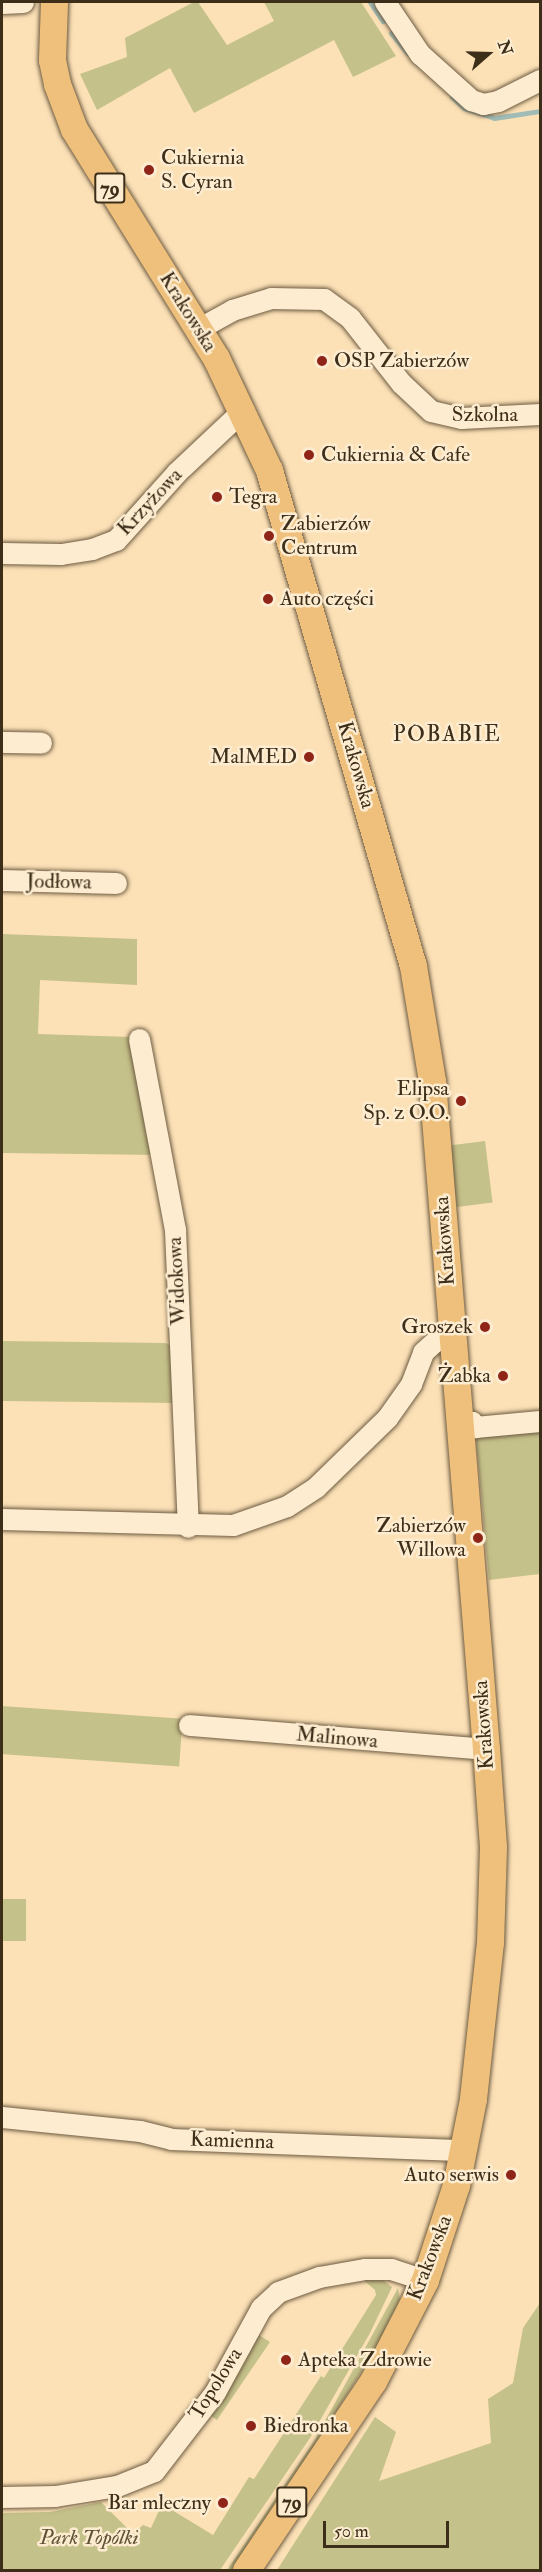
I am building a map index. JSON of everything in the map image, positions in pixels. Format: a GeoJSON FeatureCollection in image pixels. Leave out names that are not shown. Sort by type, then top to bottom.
{"type":"FeatureCollection","features":[{"type":"Feature","properties":{"kind":"main road","name":"Krakowska"},"geometry":{"type":"LineString","coordinates":[[54,2],[52,60],[64,106],[198,328],[243,410],[276,490],[413,966],[429,1047],[486,1749],[493,1847],[490,1942],[464,2150],[425,2280],[373,2381],[246,2571]]}},
{"type":"Feature","properties":{"kind":"street"},"geometry":{"type":"LineString","coordinates":[[2,3],[23,2]]}},
{"type":"Feature","properties":{"kind":"street"},"geometry":{"type":"LineString","coordinates":[[385,2],[420,54],[471,100],[483,104],[498,101],[540,80]]}},
{"type":"Feature","properties":{"kind":"street","name":"Szkolna"},"geometry":{"type":"LineString","coordinates":[[198,328],[232,310],[271,298],[324,299],[350,318],[401,383],[431,411],[461,418],[540,414]]}},
{"type":"Feature","properties":{"kind":"street","name":"Krzyżowa"},"geometry":{"type":"LineString","coordinates":[[2,553],[61,554],[92,549],[116,540],[177,472],[243,410]]}},
{"type":"Feature","properties":{"kind":"street"},"geometry":{"type":"LineString","coordinates":[[2,742],[41,743]]}},
{"type":"Feature","properties":{"kind":"street","name":"Jodłowa"},"geometry":{"type":"LineString","coordinates":[[2,880],[116,883]]}},
{"type":"Feature","properties":{"kind":"street","name":"Widokowa"},"geometry":{"type":"LineString","coordinates":[[139,1038],[175,1230],[188,1527]]}},
{"type":"Feature","properties":{"kind":"street"},"geometry":{"type":"LineString","coordinates":[[2,1520],[188,1527],[233,1525],[256,1519],[287,1506],[316,1487],[387,1418],[411,1384],[428,1346],[442,1335],[453,1334]]}},
{"type":"Feature","properties":{"kind":"street"},"geometry":{"type":"LineString","coordinates":[[460,1423],[472,1422],[475,1427],[540,1421]]}},
{"type":"Feature","properties":{"kind":"street","name":"Malinowa"},"geometry":{"type":"LineString","coordinates":[[189,1725],[486,1749]]}},
{"type":"Feature","properties":{"kind":"street","name":"Kamienna"},"geometry":{"type":"LineString","coordinates":[[2,2116],[140,2131],[171,2139],[464,2150]]}},
{"type":"Feature","properties":{"kind":"street","name":"Topolowa"},"geometry":{"type":"LineString","coordinates":[[2,2497],[55,2496],[117,2486],[154,2471],[215,2392],[261,2308],[278,2292],[319,2277],[365,2269],[391,2269],[425,2280]]}},
{"type":"Feature","properties":{"kind":"green space"},"geometry":{"type":"Polygon","coordinates":[[[198,2],[227,45],[274,21],[264,2],[361,2],[396,56],[353,77],[334,40],[194,113],[170,68],[97,110],[80,74],[127,57],[125,38],[198,2]]]}},
{"type":"Feature","properties":{"kind":"green space"},"geometry":{"type":"Polygon","coordinates":[[[2,934],[137,939],[137,985],[40,980],[38,1034],[132,1037],[157,1155],[2,1153],[2,934]]]}},
{"type":"Feature","properties":{"kind":"green space"},"geometry":{"type":"Polygon","coordinates":[[[485,1141],[493,1203],[457,1207],[449,1145],[485,1141]]]}},
{"type":"Feature","properties":{"kind":"green space"},"geometry":{"type":"Polygon","coordinates":[[[2,1341],[166,1343],[175,1348],[177,1403],[2,1401],[2,1341]]]}},
{"type":"Feature","properties":{"kind":"green space"},"geometry":{"type":"Polygon","coordinates":[[[540,1423],[540,1574],[489,1580],[475,1427],[540,1423]]]}},
{"type":"Feature","properties":{"kind":"green space"},"geometry":{"type":"Polygon","coordinates":[[[2,1706],[183,1719],[179,1767],[2,1754],[2,1706]]]}},
{"type":"Feature","properties":{"kind":"green space"},"geometry":{"type":"Polygon","coordinates":[[[2,1899],[26,1899],[26,1941],[2,1941],[2,1899]]]}},
{"type":"Feature","properties":{"kind":"green space","name":"Park Topólki"},"geometry":{"type":"Polygon","coordinates":[[[386,2278],[384,2281],[392,2287],[370,2333],[310,2438],[220,2570],[2,2570],[2,2513],[50,2512],[101,2502],[133,2534],[143,2525],[151,2528],[162,2504],[213,2535],[249,2477],[254,2479],[321,2376],[324,2378],[376,2295],[375,2290],[362,2279],[386,2278]]]}},
{"type":"Feature","properties":{"kind":"green space"},"geometry":{"type":"Polygon","coordinates":[[[398,2288],[400,2300],[376,2349],[235,2570],[227,2570],[314,2441],[398,2288]]]}},
{"type":"Feature","properties":{"kind":"green space"},"geometry":{"type":"Polygon","coordinates":[[[540,2303],[540,2570],[277,2570],[375,2417],[396,2432],[379,2481],[491,2443],[488,2399],[513,2383],[523,2328],[540,2303]]]}},
{"type":"Feature","properties":{"kind":"green space"},"geometry":{"type":"Polygon","coordinates":[[[254,2332],[270,2342],[217,2420],[210,2415],[254,2332]]]}},
{"type":"Feature","properties":{"kind":"waterway"},"geometry":{"type":"LineString","coordinates":[[370,2],[383,21]]}},
{"type":"Feature","properties":{"kind":"waterway"},"geometry":{"type":"LineString","coordinates":[[391,33],[407,53]]}},
{"type":"Feature","properties":{"kind":"waterway"},"geometry":{"type":"LineString","coordinates":[[452,97],[464,108],[494,118],[540,111]]}},
{"type":"Feature","properties":{"kind":"place","name":"Cukiernia S. Cyran"},"geometry":{"type":"Point","coordinates":[149,170]}},
{"type":"Feature","properties":{"kind":"place","name":"OSP Zabierzów"},"geometry":{"type":"Point","coordinates":[322,361]}},
{"type":"Feature","properties":{"kind":"place","name":"Cukiernia & Cafe"},"geometry":{"type":"Point","coordinates":[309,455]}},
{"type":"Feature","properties":{"kind":"place","name":"Tegra"},"geometry":{"type":"Point","coordinates":[217,497]}},
{"type":"Feature","properties":{"kind":"place","name":"Zabierzów Centrum"},"geometry":{"type":"Point","coordinates":[269,536]}},
{"type":"Feature","properties":{"kind":"place","name":"Auto części"},"geometry":{"type":"Point","coordinates":[268,599]}},
{"type":"Feature","properties":{"kind":"place","name":"MalMED"},"geometry":{"type":"Point","coordinates":[309,757]}},
{"type":"Feature","properties":{"kind":"place","name":"Elipsa Sp. z O.O."},"geometry":{"type":"Point","coordinates":[461,1101]}},
{"type":"Feature","properties":{"kind":"place","name":"Groszek"},"geometry":{"type":"Point","coordinates":[485,1327]}},
{"type":"Feature","properties":{"kind":"place","name":"Żabka"},"geometry":{"type":"Point","coordinates":[503,1376]}},
{"type":"Feature","properties":{"kind":"place","name":"Zabierzów Willowa"},"geometry":{"type":"Point","coordinates":[478,1538]}},
{"type":"Feature","properties":{"kind":"place","name":"Auto serwis"},"geometry":{"type":"Point","coordinates":[511,2175]}},
{"type":"Feature","properties":{"kind":"place","name":"Apteka Zdrowie"},"geometry":{"type":"Point","coordinates":[286,2360]}},
{"type":"Feature","properties":{"kind":"place","name":"Biedronka"},"geometry":{"type":"Point","coordinates":[251,2426]}},
{"type":"Feature","properties":{"kind":"place","name":"Bar mleczny"},"geometry":{"type":"Point","coordinates":[223,2503]}},
{"type":"Feature","properties":{"kind":"district","name":"POBABIE"},"geometry":{"type":"Point","coordinates":[447,735]}}]}
